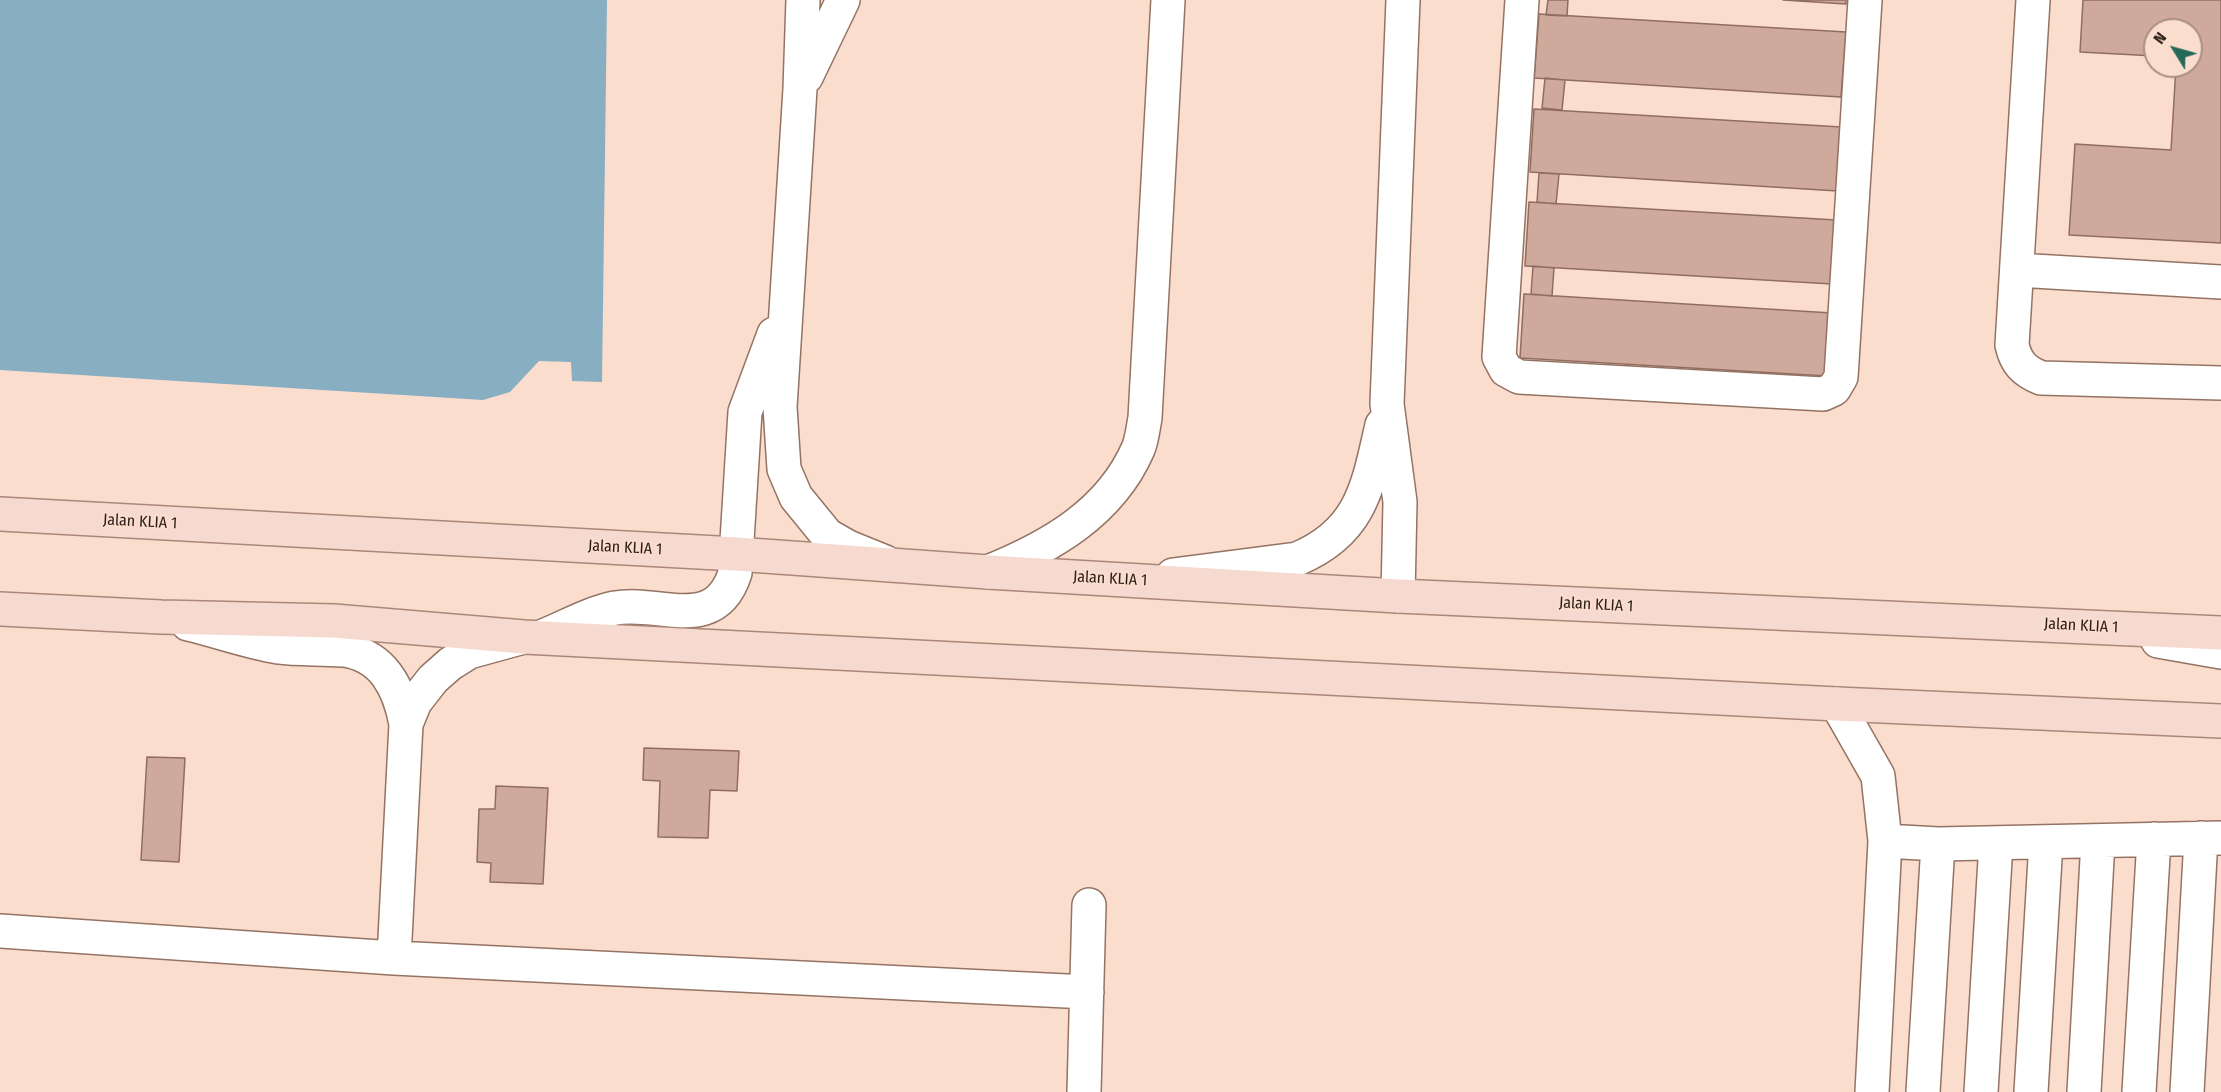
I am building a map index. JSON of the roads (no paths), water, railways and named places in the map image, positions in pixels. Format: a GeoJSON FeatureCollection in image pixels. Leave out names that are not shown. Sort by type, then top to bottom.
{"type":"FeatureCollection","features":[{"type":"Feature","properties":{"kind":"main road","name":"Jalan KLIA 1"},"geometry":{"type":"LineString","coordinates":[[0,514],[736,554],[988,572],[1398,596],[2221,633]]}},
{"type":"Feature","properties":{"kind":"main road"},"geometry":{"type":"LineString","coordinates":[[0,609],[160,617],[334,621],[532,637],[1837,704],[2221,721]]}},
{"type":"Feature","properties":{"kind":"street"},"geometry":{"type":"LineString","coordinates":[[803,0],[800,89],[780,407],[784,469],[796,497],[827,535],[848,547],[894,566]]}},
{"type":"Feature","properties":{"kind":"street"},"geometry":{"type":"LineString","coordinates":[[800,89],[843,0]]}},
{"type":"Feature","properties":{"kind":"street"},"geometry":{"type":"LineString","coordinates":[[988,572],[1027,556],[1094,512],[1113,491],[1139,447],[1145,418],[1168,0]]}},
{"type":"Feature","properties":{"kind":"street"},"geometry":{"type":"LineString","coordinates":[[1398,596],[1400,502],[1387,404],[1402,0]]}},
{"type":"Feature","properties":{"kind":"street"},"geometry":{"type":"LineString","coordinates":[[1522,0],[1499,357],[1506,370],[1519,376],[1823,394],[1834,389],[1841,377],[1865,0]]}},
{"type":"Feature","properties":{"kind":"street"},"geometry":{"type":"LineString","coordinates":[[2032,0],[2012,345],[2014,357],[2021,367],[2040,378],[2221,383]]}},
{"type":"Feature","properties":{"kind":"street"},"geometry":{"type":"LineString","coordinates":[[2017,270],[2221,282]]}},
{"type":"Feature","properties":{"kind":"street"},"geometry":{"type":"LineString","coordinates":[[406,724],[415,702],[433,679],[450,664],[469,652],[532,637],[614,608],[696,611],[711,607],[722,598],[731,585],[735,573],[745,412],[785,304]]}},
{"type":"Feature","properties":{"kind":"street"},"geometry":{"type":"LineString","coordinates":[[1130,580],[1298,559],[1317,551],[1350,521],[1361,502],[1369,484],[1387,404]]}},
{"type":"Feature","properties":{"kind":"street"},"geometry":{"type":"LineString","coordinates":[[160,617],[279,647],[344,650],[365,656],[379,666],[393,684],[402,702],[406,724],[394,958]]}},
{"type":"Feature","properties":{"kind":"street"},"geometry":{"type":"LineString","coordinates":[[2079,626],[2221,652]]}},
{"type":"Feature","properties":{"kind":"street"},"geometry":{"type":"LineString","coordinates":[[1837,704],[1878,776],[1885,841],[1872,1092]]}},
{"type":"Feature","properties":{"kind":"street"},"geometry":{"type":"LineString","coordinates":[[1885,841],[1938,844],[2211,838],[2187,1092]]}},
{"type":"Feature","properties":{"kind":"street"},"geometry":{"type":"LineString","coordinates":[[2139,1092],[2154,839]]}},
{"type":"Feature","properties":{"kind":"street"},"geometry":{"type":"LineString","coordinates":[[2084,1092],[2098,841]]}},
{"type":"Feature","properties":{"kind":"street"},"geometry":{"type":"LineString","coordinates":[[2031,1092],[2046,842]]}},
{"type":"Feature","properties":{"kind":"street"},"geometry":{"type":"LineString","coordinates":[[1982,1092],[1996,843]]}},
{"type":"Feature","properties":{"kind":"street"},"geometry":{"type":"LineString","coordinates":[[1923,1092],[1938,844]]}},
{"type":"Feature","properties":{"kind":"street"},"geometry":{"type":"LineString","coordinates":[[1084,1092],[1089,905]]}},
{"type":"Feature","properties":{"kind":"street"},"geometry":{"type":"LineString","coordinates":[[0,931],[394,958],[1087,992]]}},
{"type":"Feature","properties":{"kind":"water"},"geometry":{"type":"Polygon","coordinates":[[[0,0],[607,0],[602,382],[572,381],[571,362],[539,361],[510,392],[483,400],[0,370],[0,0]]]}}]}
